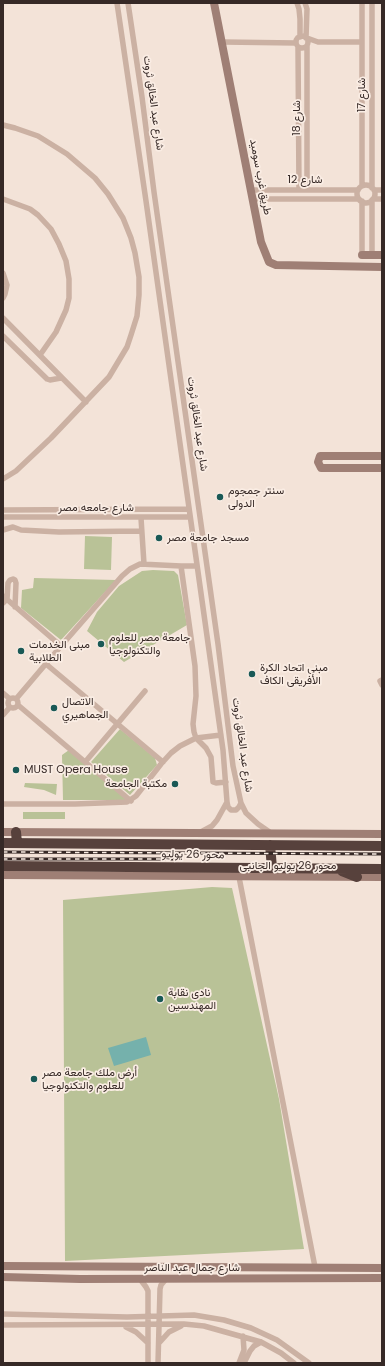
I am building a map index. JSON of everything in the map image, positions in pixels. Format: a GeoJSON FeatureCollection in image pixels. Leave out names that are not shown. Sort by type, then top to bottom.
{"type":"FeatureCollection","features":[{"type":"Feature","properties":{"kind":"highway"},"geometry":{"type":"LineString","coordinates":[[16,832],[17,844]]}},
{"type":"Feature","properties":{"kind":"highway","name":"محور 26 يوليو"},"geometry":{"type":"LineString","coordinates":[[3,843],[382,846]]}},
{"type":"Feature","properties":{"kind":"highway"},"geometry":{"type":"LineString","coordinates":[[270,845],[272,868]]}},
{"type":"Feature","properties":{"kind":"highway","name":"محور 26 يوليو"},"geometry":{"type":"LineString","coordinates":[[3,866],[41,870],[272,868],[382,869]]}},
{"type":"Feature","properties":{"kind":"highway"},"geometry":{"type":"LineString","coordinates":[[336,868],[357,877]]}},
{"type":"Feature","properties":{"kind":"main road","name":"طريق غرب سوميد"},"geometry":{"type":"LineString","coordinates":[[214,3],[261,242],[269,262],[276,265],[382,267]]}},
{"type":"Feature","properties":{"kind":"main road"},"geometry":{"type":"LineString","coordinates":[[362,255],[382,255]]}},
{"type":"Feature","properties":{"kind":"main road"},"geometry":{"type":"LineString","coordinates":[[382,456],[320,456],[318,462],[321,468],[382,468]]}},
{"type":"Feature","properties":{"kind":"main road"},"geometry":{"type":"LineString","coordinates":[[3,832],[382,834]]}},
{"type":"Feature","properties":{"kind":"main road","name":"محور 26 يوليو الجانبى"},"geometry":{"type":"LineString","coordinates":[[3,875],[41,870],[239,877],[382,877]]}},
{"type":"Feature","properties":{"kind":"main road","name":"شارع جمال عبد الناصر"},"geometry":{"type":"LineString","coordinates":[[3,1266],[382,1268]]}},
{"type":"Feature","properties":{"kind":"main road"},"geometry":{"type":"LineString","coordinates":[[252,1268],[255,1272],[254,1278]]}},
{"type":"Feature","properties":{"kind":"main road","name":"شارع جمال عبد الناصر"},"geometry":{"type":"LineString","coordinates":[[3,1277],[140,1279],[382,1278]]}},
{"type":"Feature","properties":{"kind":"street","name":"شارع عبد الخالق ثروت"},"geometry":{"type":"LineString","coordinates":[[117,3],[221,735],[227,802]]}},
{"type":"Feature","properties":{"kind":"street","name":"شارع عبد الخالق ثروت"},"geometry":{"type":"LineString","coordinates":[[128,3],[218,644],[233,766],[241,803],[246,813],[251,819],[273,834]]}},
{"type":"Feature","properties":{"kind":"street"},"geometry":{"type":"LineString","coordinates":[[297,3],[300,19],[300,36],[297,39],[297,45]]}},
{"type":"Feature","properties":{"kind":"street"},"geometry":{"type":"LineString","coordinates":[[305,3],[306,38],[308,41],[307,46]]}},
{"type":"Feature","properties":{"kind":"street","name":"شارع 17"},"geometry":{"type":"LineString","coordinates":[[360,188],[362,3]]}},
{"type":"Feature","properties":{"kind":"street","name":"شارع 17"},"geometry":{"type":"LineString","coordinates":[[372,3],[373,189]]}},
{"type":"Feature","properties":{"kind":"street"},"geometry":{"type":"LineString","coordinates":[[300,36],[318,42],[362,42]]}},
{"type":"Feature","properties":{"kind":"street"},"geometry":{"type":"LineString","coordinates":[[222,42],[297,45],[303,48],[318,42]]}},
{"type":"Feature","properties":{"kind":"street","name":"شارع 18"},"geometry":{"type":"LineString","coordinates":[[297,45],[299,190]]}},
{"type":"Feature","properties":{"kind":"street","name":"شارع 18"},"geometry":{"type":"LineString","coordinates":[[307,46],[307,190]]}},
{"type":"Feature","properties":{"kind":"street"},"geometry":{"type":"LineString","coordinates":[[131,99],[142,97]]}},
{"type":"Feature","properties":{"kind":"street"},"geometry":{"type":"LineString","coordinates":[[3,126],[15,128],[38,136],[67,154],[82,166],[108,194],[122,218],[131,238],[139,277],[137,316],[127,347],[109,377],[51,438],[16,471],[3,480]]}},
{"type":"Feature","properties":{"kind":"street"},"geometry":{"type":"LineString","coordinates":[[362,255],[361,200],[357,194],[360,188],[368,186],[373,189],[382,190]]}},
{"type":"Feature","properties":{"kind":"street","name":"شارع 12"},"geometry":{"type":"LineString","coordinates":[[251,190],[360,188]]}},
{"type":"Feature","properties":{"kind":"street"},"geometry":{"type":"LineString","coordinates":[[372,255],[373,189]]}},
{"type":"Feature","properties":{"kind":"street"},"geometry":{"type":"LineString","coordinates":[[3,199],[30,210],[38,215],[51,229],[66,261],[69,279],[69,298],[66,310],[56,332],[40,355]]}},
{"type":"Feature","properties":{"kind":"street","name":"شارع 12"},"geometry":{"type":"LineString","coordinates":[[252,199],[361,200]]}},
{"type":"Feature","properties":{"kind":"street"},"geometry":{"type":"LineString","coordinates":[[361,200],[368,202],[372,199],[382,199]]}},
{"type":"Feature","properties":{"kind":"street"},"geometry":{"type":"LineString","coordinates":[[3,274],[7,286],[3,298]]}},
{"type":"Feature","properties":{"kind":"street"},"geometry":{"type":"LineString","coordinates":[[3,318],[86,402]]}},
{"type":"Feature","properties":{"kind":"street"},"geometry":{"type":"LineString","coordinates":[[3,336],[47,379],[50,380],[61,378]]}},
{"type":"Feature","properties":{"kind":"street","name":"شارع جامعه مصر"},"geometry":{"type":"LineString","coordinates":[[3,510],[188,510]]}},
{"type":"Feature","properties":{"kind":"street","name":"شارع جامعه مصر"},"geometry":{"type":"LineString","coordinates":[[3,517],[189,517]]}},
{"type":"Feature","properties":{"kind":"street"},"geometry":{"type":"LineString","coordinates":[[141,518],[144,564]]}},
{"type":"Feature","properties":{"kind":"street"},"geometry":{"type":"LineString","coordinates":[[3,530],[13,527],[21,530],[59,532],[141,531]]}},
{"type":"Feature","properties":{"kind":"street"},"geometry":{"type":"LineString","coordinates":[[3,715],[10,707],[14,708],[15,701],[122,576],[134,567],[144,564],[196,566]]}},
{"type":"Feature","properties":{"kind":"street"},"geometry":{"type":"LineString","coordinates":[[181,566],[195,666],[196,696],[193,724],[196,738],[206,748],[211,756],[213,782],[226,782]]}},
{"type":"Feature","properties":{"kind":"street"},"geometry":{"type":"LineString","coordinates":[[15,607],[16,583],[15,580],[12,579],[8,583],[4,600],[15,607],[61,646]]}},
{"type":"Feature","properties":{"kind":"street"},"geometry":{"type":"LineString","coordinates":[[46,664],[163,762]]}},
{"type":"Feature","properties":{"kind":"street"},"geometry":{"type":"LineString","coordinates":[[86,762],[145,691]]}},
{"type":"Feature","properties":{"kind":"street"},"geometry":{"type":"LineString","coordinates":[[3,693],[15,701],[131,801]]}},
{"type":"Feature","properties":{"kind":"street"},"geometry":{"type":"LineString","coordinates":[[3,804],[75,804],[131,801],[171,753],[180,746],[196,738],[221,735]]}},
{"type":"Feature","properties":{"kind":"street"},"geometry":{"type":"LineString","coordinates":[[227,802],[228,807],[231,810],[240,808],[241,803]]}},
{"type":"Feature","properties":{"kind":"street"},"geometry":{"type":"LineString","coordinates":[[197,834],[212,826],[227,802]]}},
{"type":"Feature","properties":{"kind":"street"},"geometry":{"type":"LineString","coordinates":[[239,877],[315,1267]]}},
{"type":"Feature","properties":{"kind":"street"},"geometry":{"type":"LineString","coordinates":[[140,1279],[148,1291],[148,1363]]}},
{"type":"Feature","properties":{"kind":"street"},"geometry":{"type":"LineString","coordinates":[[158,1363],[160,1289],[161,1285],[166,1279]]}},
{"type":"Feature","properties":{"kind":"street"},"geometry":{"type":"LineString","coordinates":[[3,1314],[148,1316],[194,1315],[224,1320],[251,1328],[277,1340],[308,1363]]}},
{"type":"Feature","properties":{"kind":"street"},"geometry":{"type":"LineString","coordinates":[[159,1344],[169,1332],[184,1324]]}},
{"type":"Feature","properties":{"kind":"street"},"geometry":{"type":"LineString","coordinates":[[3,1325],[184,1324],[204,1326],[261,1342],[281,1353],[294,1363]]}},
{"type":"Feature","properties":{"kind":"street"},"geometry":{"type":"LineString","coordinates":[[123,1325],[136,1332],[148,1343]]}},
{"type":"Feature","properties":{"kind":"street"},"geometry":{"type":"LineString","coordinates":[[239,1363],[244,1350],[242,1336]]}},
{"type":"Feature","properties":{"kind":"street"},"geometry":{"type":"LineString","coordinates":[[244,1363],[250,1351],[261,1342]]}},
{"type":"Feature","properties":{"kind":"green space"},"geometry":{"type":"Polygon","coordinates":[[[85,536],[112,537],[111,570],[84,569],[85,536]]]}},
{"type":"Feature","properties":{"kind":"green space"},"geometry":{"type":"Polygon","coordinates":[[[142,571],[174,571],[178,575],[187,625],[124,662],[87,631],[97,612],[119,586],[142,571]]]}},
{"type":"Feature","properties":{"kind":"green space"},"geometry":{"type":"Polygon","coordinates":[[[34,578],[116,580],[61,640],[21,608],[22,590],[33,588],[34,578]]]}},
{"type":"Feature","properties":{"kind":"green space"},"geometry":{"type":"Polygon","coordinates":[[[120,729],[155,758],[157,765],[130,795],[91,762],[120,729]]]}},
{"type":"Feature","properties":{"kind":"green space"},"geometry":{"type":"Polygon","coordinates":[[[69,750],[126,798],[125,800],[63,800],[62,755],[69,750]]]}},
{"type":"Feature","properties":{"kind":"green space"},"geometry":{"type":"Polygon","coordinates":[[[25,783],[57,784],[56,795],[44,790],[24,787],[25,783]]]}},
{"type":"Feature","properties":{"kind":"green space"},"geometry":{"type":"Polygon","coordinates":[[[23,812],[65,812],[65,819],[23,819],[23,812]]]}},
{"type":"Feature","properties":{"kind":"green space","name":"نادى نقابة المهندسين"},"geometry":{"type":"Polygon","coordinates":[[[212,887],[232,888],[279,1099],[304,1249],[65,1261],[63,900],[212,887]]]}},
{"type":"Feature","properties":{"kind":"water"},"geometry":{"type":"Polygon","coordinates":[[[146,1037],[151,1055],[114,1066],[108,1048],[146,1037]]]}},
{"type":"Feature","properties":{"kind":"railway"},"geometry":{"type":"LineString","coordinates":[[3,852],[382,854]]}},
{"type":"Feature","properties":{"kind":"railway"},"geometry":{"type":"LineString","coordinates":[[3,859],[181,859]]}},
{"type":"Feature","properties":{"kind":"place","name":"سنتر جمجوم الدولى"},"geometry":{"type":"Point","coordinates":[220,497]}},
{"type":"Feature","properties":{"kind":"place","name":"مسجد جامعة مصر"},"geometry":{"type":"Point","coordinates":[159,538]}},
{"type":"Feature","properties":{"kind":"place","name":"جامعة مصر للعلوم والتكنولوجيا"},"geometry":{"type":"Point","coordinates":[101,644]}},
{"type":"Feature","properties":{"kind":"place","name":"مبنى الخدمات الطلابية"},"geometry":{"type":"Point","coordinates":[21,651]}},
{"type":"Feature","properties":{"kind":"place","name":"مبنى اتحاد الكرة الأفريقى الكاف"},"geometry":{"type":"Point","coordinates":[252,674]}},
{"type":"Feature","properties":{"kind":"place","name":"الاتصال الجماهيري"},"geometry":{"type":"Point","coordinates":[54,708]}},
{"type":"Feature","properties":{"kind":"place","name":"MUST Opera House"},"geometry":{"type":"Point","coordinates":[16,770]}},
{"type":"Feature","properties":{"kind":"place","name":"مكتبة الجامعة"},"geometry":{"type":"Point","coordinates":[175,784]}},
{"type":"Feature","properties":{"kind":"place","name":"نادى نقابة المهندسين"},"geometry":{"type":"Point","coordinates":[160,999]}},
{"type":"Feature","properties":{"kind":"place","name":"أرض ملك جامعة مصر للعلوم والتكنولوجيا"},"geometry":{"type":"Point","coordinates":[34,1079]}}]}
